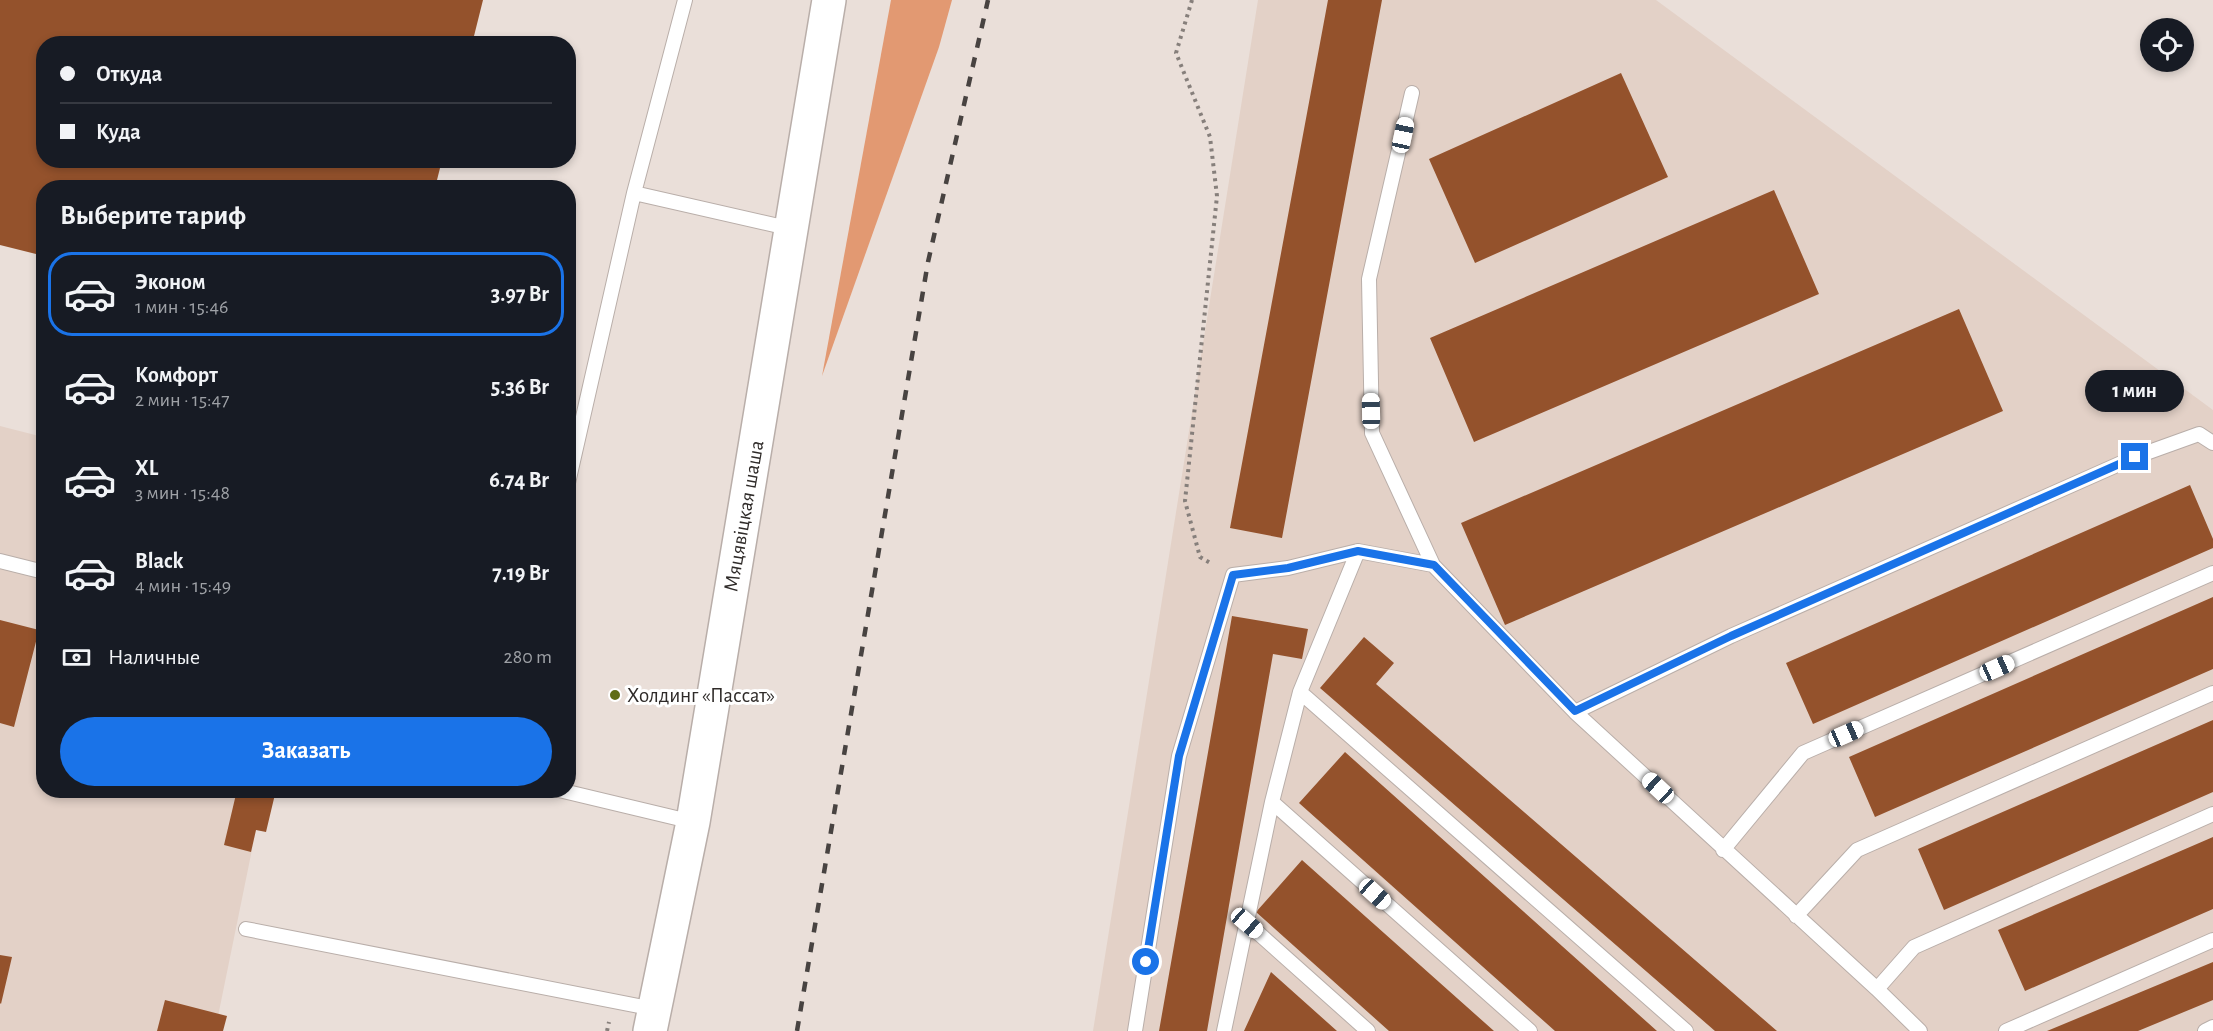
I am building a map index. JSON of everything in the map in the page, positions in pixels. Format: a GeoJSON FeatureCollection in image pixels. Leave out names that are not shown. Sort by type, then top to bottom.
{"type":"FeatureCollection","features":[{"type":"Feature","properties":{"kind":"main road","name":"Мяцявіцкая шаша"},"geometry":{"type":"LineString","coordinates":[[652,1020],[693,822],[829,0]]}},
{"type":"Feature","properties":{"kind":"lane"},"geometry":{"type":"LineString","coordinates":[[576,448],[634,193],[685,0]]}},
{"type":"Feature","properties":{"kind":"lane"},"geometry":{"type":"LineString","coordinates":[[1412,93],[1369,279],[1372,433],[1434,565],[1575,711],[1920,1031]]}},
{"type":"Feature","properties":{"kind":"lane"},"geometry":{"type":"LineString","coordinates":[[634,193],[792,229]]}},
{"type":"Feature","properties":{"kind":"lane"},"geometry":{"type":"LineString","coordinates":[[1575,711],[1731,636],[2135,457],[2199,434],[2213,443]]}},
{"type":"Feature","properties":{"kind":"lane"},"geometry":{"type":"LineString","coordinates":[[1224,1031],[1272,802],[1300,692],[1358,551]]}},
{"type":"Feature","properties":{"kind":"lane"},"geometry":{"type":"LineString","coordinates":[[1135,1031],[1179,756],[1233,575],[1288,568],[1358,551],[1434,565]]}},
{"type":"Feature","properties":{"kind":"lane"},"geometry":{"type":"LineString","coordinates":[[0,561],[36,570]]}},
{"type":"Feature","properties":{"kind":"lane"},"geometry":{"type":"LineString","coordinates":[[1723,850],[1803,753],[2213,573]]}},
{"type":"Feature","properties":{"kind":"lane"},"geometry":{"type":"LineString","coordinates":[[1300,692],[1686,1031]]}},
{"type":"Feature","properties":{"kind":"lane"},"geometry":{"type":"LineString","coordinates":[[1796,915],[1857,850],[2213,693]]}},
{"type":"Feature","properties":{"kind":"lane"},"geometry":{"type":"LineString","coordinates":[[576,794],[693,822]]}},
{"type":"Feature","properties":{"kind":"lane"},"geometry":{"type":"LineString","coordinates":[[1272,802],[1530,1031]]}},
{"type":"Feature","properties":{"kind":"lane"},"geometry":{"type":"LineString","coordinates":[[1877,989],[1914,947],[2213,814]]}},
{"type":"Feature","properties":{"kind":"lane"},"geometry":{"type":"LineString","coordinates":[[1247,923],[1368,1031]]}},
{"type":"Feature","properties":{"kind":"lane"},"geometry":{"type":"LineString","coordinates":[[246,929],[652,1020]]}},
{"type":"Feature","properties":{"kind":"lane"},"geometry":{"type":"LineString","coordinates":[[2006,1031],[2213,940]]}},
{"type":"Feature","properties":{"kind":"lane"},"geometry":{"type":"LineString","coordinates":[[2205,1031],[2213,1027]]}},
{"type":"Feature","properties":{"kind":"path"},"geometry":{"type":"LineString","coordinates":[[1192,0],[1176,52],[1210,136],[1217,196],[1185,501],[1200,557],[1233,575]]}},
{"type":"Feature","properties":{"kind":"shaded area"},"geometry":{"type":"Polygon","coordinates":[[[891,0],[952,0],[939,47],[822,376],[891,0]]]}},
{"type":"Feature","properties":{"kind":"shaded area"},"geometry":{"type":"Polygon","coordinates":[[[1258,0],[1656,0],[2213,410],[2213,1031],[1093,1031],[1258,0]]]}},
{"type":"Feature","properties":{"kind":"shaded area"},"geometry":{"type":"Polygon","coordinates":[[[0,426],[36,435],[36,798],[245,798],[256,830],[215,1031],[0,1031],[0,426]]]}},
{"type":"Feature","properties":{"kind":"building"},"geometry":{"type":"Polygon","coordinates":[[[0,0],[483,0],[474,36],[36,36],[36,168],[440,168],[437,180],[36,180],[36,254],[0,245],[0,0]]]}},
{"type":"Feature","properties":{"kind":"building"},"geometry":{"type":"Polygon","coordinates":[[[1328,0],[1382,0],[1282,538],[1230,528],[1328,0]]]}},
{"type":"Feature","properties":{"kind":"building"},"geometry":{"type":"Polygon","coordinates":[[[1621,73],[1668,177],[1475,263],[1429,159],[1621,73]]]}},
{"type":"Feature","properties":{"kind":"building"},"geometry":{"type":"Polygon","coordinates":[[[1774,190],[1819,294],[1474,442],[1430,338],[1774,190]]]}},
{"type":"Feature","properties":{"kind":"building"},"geometry":{"type":"Polygon","coordinates":[[[1959,309],[2003,411],[1505,625],[1461,523],[1959,309]]]}},
{"type":"Feature","properties":{"kind":"building"},"geometry":{"type":"Polygon","coordinates":[[[2190,485],[2213,539],[2213,548],[1813,724],[1786,663],[2190,485]]]}},
{"type":"Feature","properties":{"kind":"building"},"geometry":{"type":"Polygon","coordinates":[[[2213,597],[2213,669],[1875,817],[1849,757],[2213,597]]]}},
{"type":"Feature","properties":{"kind":"building"},"geometry":{"type":"Polygon","coordinates":[[[1232,616],[1308,629],[1302,659],[1273,654],[1207,1031],[1159,1031],[1232,616]]]}},
{"type":"Feature","properties":{"kind":"building"},"geometry":{"type":"Polygon","coordinates":[[[0,620],[36,629],[36,642],[14,727],[0,723],[0,620]]]}},
{"type":"Feature","properties":{"kind":"building"},"geometry":{"type":"Polygon","coordinates":[[[1364,637],[1394,663],[1376,684],[1777,1031],[1715,1031],[1320,688],[1364,637]]]}},
{"type":"Feature","properties":{"kind":"building"},"geometry":{"type":"Polygon","coordinates":[[[2213,720],[2213,792],[1944,910],[1918,849],[2213,720]]]}},
{"type":"Feature","properties":{"kind":"building"},"geometry":{"type":"Polygon","coordinates":[[[1345,752],[1657,1031],[1555,1031],[1299,803],[1345,752]]]}},
{"type":"Feature","properties":{"kind":"building"},"geometry":{"type":"Polygon","coordinates":[[[235,798],[274,798],[266,832],[256,830],[251,852],[224,845],[235,798]]]}},
{"type":"Feature","properties":{"kind":"building"},"geometry":{"type":"Polygon","coordinates":[[[2213,837],[2213,909],[2025,991],[1998,930],[2213,837]]]}},
{"type":"Feature","properties":{"kind":"building"},"geometry":{"type":"Polygon","coordinates":[[[1302,860],[1494,1031],[1389,1031],[1256,912],[1302,860]]]}},
{"type":"Feature","properties":{"kind":"building"},"geometry":{"type":"Polygon","coordinates":[[[0,955],[12,957],[1,1004],[0,1003],[0,955]]]}},
{"type":"Feature","properties":{"kind":"building"},"geometry":{"type":"Polygon","coordinates":[[[2213,962],[2213,1000],[2138,1031],[2047,1031],[2213,962]]]}},
{"type":"Feature","properties":{"kind":"building"},"geometry":{"type":"Polygon","coordinates":[[[1271,972],[1337,1031],[1244,1031],[1271,972]]]}},
{"type":"Feature","properties":{"kind":"building"},"geometry":{"type":"Polygon","coordinates":[[[165,1000],[227,1016],[223,1031],[157,1031],[165,1000]]]}},
{"type":"Feature","properties":{"kind":"railway"},"geometry":{"type":"LineString","coordinates":[[797,1031],[928,262],[988,0]]}},
{"type":"Feature","properties":{"kind":"place","name":"Холдинг «Пассат»"},"geometry":{"type":"Point","coordinates":[615,695]}},
{"type":"Feature","properties":{"kind":"route"},"geometry":{"type":"LineString","coordinates":[[1146,962],[1179,756],[1233,575],[1288,568],[1358,551],[1434,565],[1575,711],[1731,636],[2135,457]]}}]}
